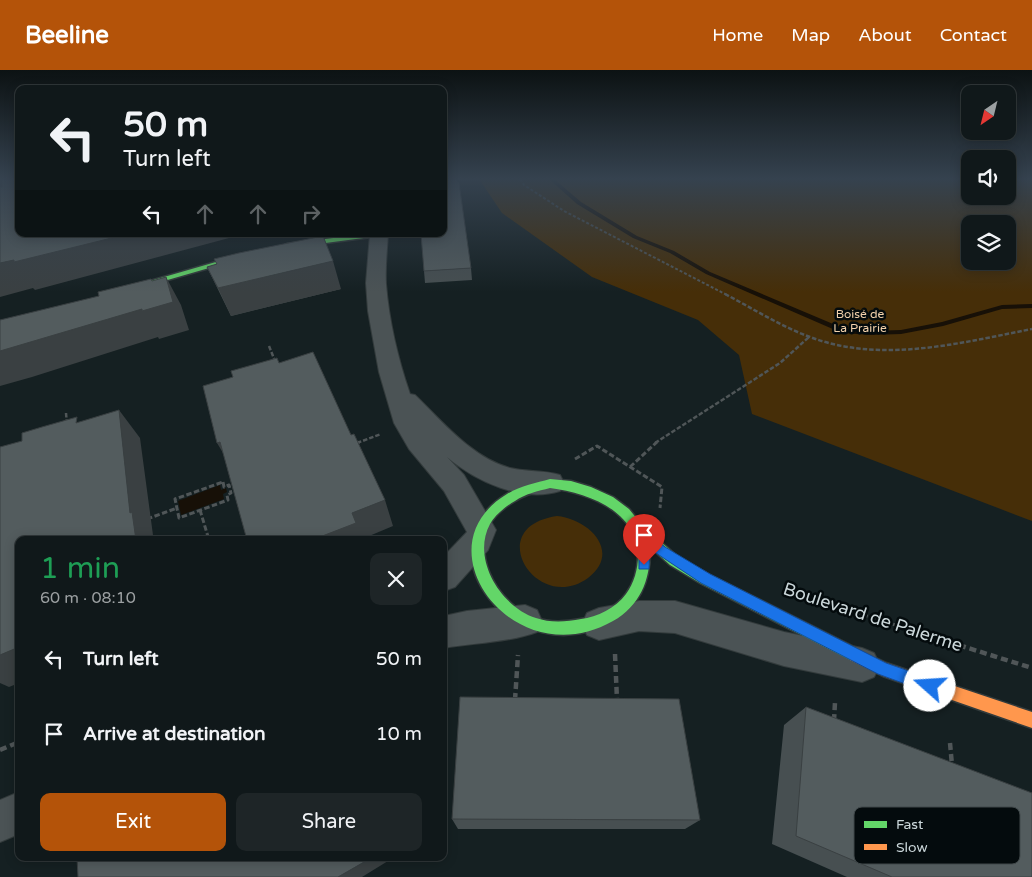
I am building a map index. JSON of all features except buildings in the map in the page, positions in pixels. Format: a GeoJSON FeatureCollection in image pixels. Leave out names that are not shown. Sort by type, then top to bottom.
{"type":"FeatureCollection","features":[{"type":"Feature","properties":{"kind":"street"},"geometry":{"type":"LineString","coordinates":[[278,248],[346,237]]}},
{"type":"Feature","properties":{"kind":"street"},"geometry":{"type":"LineString","coordinates":[[379,237],[376,283],[388,359],[399,395],[408,423],[418,442],[454,483],[479,535],[477,563],[485,586],[502,606],[525,620],[552,628],[581,628],[609,618],[631,600],[643,578],[645,553],[638,529],[630,517],[607,497],[589,489],[570,484],[514,480],[479,465],[441,437],[399,395]]}},
{"type":"Feature","properties":{"kind":"street"},"geometry":{"type":"LineString","coordinates":[[116,292],[251,255]]}},
{"type":"Feature","properties":{"kind":"street"},"geometry":{"type":"LineString","coordinates":[[447,573],[479,535],[491,511],[508,497],[528,487],[550,483]]}},
{"type":"Feature","properties":{"kind":"street","name":"Boulevard de Palerme"},"geometry":{"type":"LineString","coordinates":[[638,529],[660,550],[705,579],[883,669]]}},
{"type":"Feature","properties":{"kind":"street","name":"Boulevard de Palerme"},"geometry":{"type":"LineString","coordinates":[[581,628],[639,616],[676,616],[784,649],[883,669],[1032,720]]}},
{"type":"Feature","properties":{"kind":"street"},"geometry":{"type":"LineString","coordinates":[[447,631],[525,620]]}},
{"type":"Feature","properties":{"kind":"street"},"geometry":{"type":"LineString","coordinates":[[0,821],[15,814]]}},
{"type":"Feature","properties":{"kind":"path"},"geometry":{"type":"LineString","coordinates":[[575,217],[809,337],[832,345],[865,350],[902,350],[1032,329]]}},
{"type":"Feature","properties":{"kind":"path"},"geometry":{"type":"LineString","coordinates":[[630,467],[653,444],[780,363],[809,337]]}},
{"type":"Feature","properties":{"kind":"path"},"geometry":{"type":"LineString","coordinates":[[269,346],[278,366]]}},
{"type":"Feature","properties":{"kind":"path"},"geometry":{"type":"LineString","coordinates":[[66,413],[68,429]]}},
{"type":"Feature","properties":{"kind":"path"},"geometry":{"type":"LineString","coordinates":[[350,446],[376,436]]}},
{"type":"Feature","properties":{"kind":"path"},"geometry":{"type":"LineString","coordinates":[[604,450],[657,484]]}},
{"type":"Feature","properties":{"kind":"path"},"geometry":{"type":"LineString","coordinates":[[223,482],[224,487],[229,485],[231,493],[227,495],[228,500],[179,518],[177,508],[175,499],[223,482]]}},
{"type":"Feature","properties":{"kind":"path"},"geometry":{"type":"LineString","coordinates":[[230,489],[236,486]]}},
{"type":"Feature","properties":{"kind":"path"},"geometry":{"type":"LineString","coordinates":[[144,520],[177,508]]}},
{"type":"Feature","properties":{"kind":"path"},"geometry":{"type":"LineString","coordinates":[[200,510],[208,536]]}},
{"type":"Feature","properties":{"kind":"path","name":"Boulevard de Palerme"},"geometry":{"type":"LineString","coordinates":[[826,603],[1032,668]]}},
{"type":"Feature","properties":{"kind":"path"},"geometry":{"type":"LineString","coordinates":[[615,654],[617,707]]}},
{"type":"Feature","properties":{"kind":"path"},"geometry":{"type":"LineString","coordinates":[[514,707],[518,655]]}},
{"type":"Feature","properties":{"kind":"path"},"geometry":{"type":"LineString","coordinates":[[834,727],[835,702]]}},
{"type":"Feature","properties":{"kind":"path"},"geometry":{"type":"LineString","coordinates":[[950,743],[952,771]]}},
{"type":"Feature","properties":{"kind":"path"},"geometry":{"type":"LineString","coordinates":[[0,750],[15,744]]}},
{"type":"Feature","properties":{"kind":"green space","name":"Boisé de La Prairie"},"geometry":{"type":"Polygon","coordinates":[[[507,217],[961,217],[961,270],[1016,270],[1016,217],[1032,217],[1032,521],[752,414],[739,355],[698,320],[592,277],[507,217]]]}},
{"type":"Feature","properties":{"kind":"green space"},"geometry":{"type":"Polygon","coordinates":[[[557,516],[569,518],[590,530],[602,548],[602,558],[598,568],[588,578],[569,586],[551,585],[536,578],[525,565],[520,550],[523,536],[534,523],[557,516]]]}},
{"type":"Feature","properties":{"kind":"shaded area"},"geometry":{"type":"Polygon","coordinates":[[[220,485],[221,490],[226,488],[227,492],[223,494],[224,499],[181,515],[178,501],[220,485]]]}},
{"type":"Feature","properties":{"kind":"waterway"},"geometry":{"type":"LineString","coordinates":[[601,217],[635,237],[672,252],[708,273],[844,331],[871,333],[901,332],[943,324],[1002,307],[1032,306]]}},
{"type":"Feature","properties":{"kind":"traffic: fast"},"geometry":{"type":"LineString","coordinates":[[287,246],[356,237]]}},
{"type":"Feature","properties":{"kind":"traffic: fast"},"geometry":{"type":"LineString","coordinates":[[130,288],[243,257]]}},
{"type":"Feature","properties":{"kind":"traffic: fast"},"geometry":{"type":"LineString","coordinates":[[550,483],[571,486],[591,492],[609,501],[625,512],[637,527],[643,544],[644,564],[638,587],[630,600],[618,611],[587,625],[552,628],[536,625],[522,619],[511,612],[493,593],[481,572],[478,547],[483,527],[488,517],[512,496],[550,483]]}},
{"type":"Feature","properties":{"kind":"traffic: fast"},"geometry":{"type":"LineString","coordinates":[[638,529],[674,561],[705,579],[855,655]]}},
{"type":"Feature","properties":{"kind":"traffic: slow"},"geometry":{"type":"LineString","coordinates":[[855,655],[883,669],[1032,720]]}},
{"type":"Feature","properties":{"kind":"route"},"geometry":{"type":"LineString","coordinates":[[644,565],[645,553],[638,529],[674,561],[705,579],[806,632],[883,669],[930,686]]}}]}
